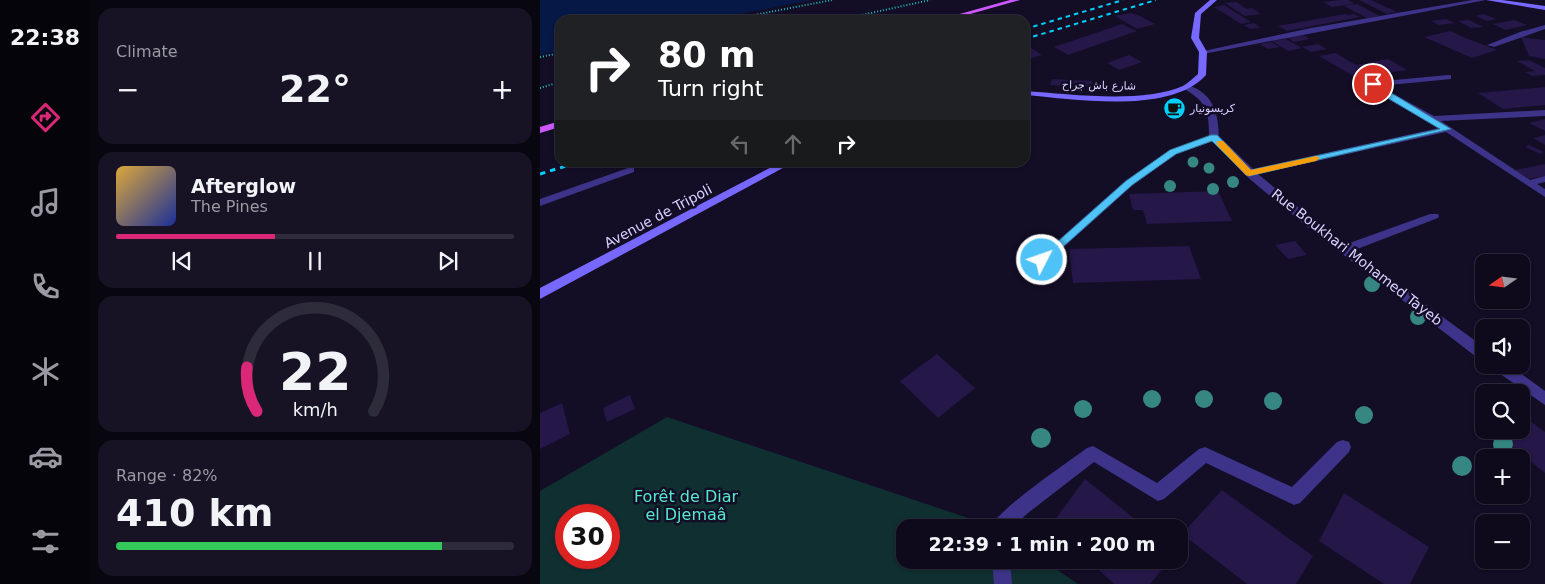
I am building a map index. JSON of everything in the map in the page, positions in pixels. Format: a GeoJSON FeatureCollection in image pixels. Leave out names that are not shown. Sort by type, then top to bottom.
{"type":"FeatureCollection","features":[{"type":"Feature","properties":{"kind":"main road"},"geometry":{"type":"LineString","coordinates":[[961,15],[1017,0]]}},
{"type":"Feature","properties":{"kind":"main road"},"geometry":{"type":"LineString","coordinates":[[1187,87],[1202,75],[1203,52],[1195,38],[1198,13],[1214,0]]}},
{"type":"Feature","properties":{"kind":"main road"},"geometry":{"type":"LineString","coordinates":[[1489,0],[1545,8]]}},
{"type":"Feature","properties":{"kind":"main road","name":"شارع باش جراح"},"geometry":{"type":"LineString","coordinates":[[1030,93],[1114,98],[1175,92],[1187,87]]}},
{"type":"Feature","properties":{"kind":"main road"},"geometry":{"type":"LineString","coordinates":[[540,130],[555,126]]}},
{"type":"Feature","properties":{"kind":"main road","name":"Avenue de Tripoli"},"geometry":{"type":"LineString","coordinates":[[540,294],[780,167]]}},
{"type":"Feature","properties":{"kind":"street"},"geometry":{"type":"LineString","coordinates":[[1203,52],[1311,30],[1483,0]]}},
{"type":"Feature","properties":{"kind":"street"},"geometry":{"type":"LineString","coordinates":[[1491,45],[1522,33],[1545,27]]}},
{"type":"Feature","properties":{"kind":"street"},"geometry":{"type":"LineString","coordinates":[[1448,77],[1373,84],[1432,119],[1545,194]]}},
{"type":"Feature","properties":{"kind":"street"},"geometry":{"type":"LineString","coordinates":[[1042,260],[1129,183],[1173,152],[1214,137],[1214,117],[1210,106],[1201,94],[1187,87]]}},
{"type":"Feature","properties":{"kind":"street"},"geometry":{"type":"LineString","coordinates":[[1432,119],[1545,113]]}},
{"type":"Feature","properties":{"kind":"street"},"geometry":{"type":"LineString","coordinates":[[1249,173],[1447,129]]}},
{"type":"Feature","properties":{"kind":"street","name":"Rue Boukhari Mohamed Tayeb"},"geometry":{"type":"LineString","coordinates":[[1214,137],[1249,173],[1343,250],[1475,348]]}},
{"type":"Feature","properties":{"kind":"street"},"geometry":{"type":"LineString","coordinates":[[540,203],[631,170]]}},
{"type":"Feature","properties":{"kind":"street"},"geometry":{"type":"LineString","coordinates":[[1529,184],[1545,179]]}},
{"type":"Feature","properties":{"kind":"street"},"geometry":{"type":"LineString","coordinates":[[1343,250],[1434,216]]}},
{"type":"Feature","properties":{"kind":"street"},"geometry":{"type":"LineString","coordinates":[[1510,374],[1545,400]]}},
{"type":"Feature","properties":{"kind":"street"},"geometry":{"type":"LineString","coordinates":[[1009,519],[1093,453],[1158,493],[1205,454],[1294,497],[1343,447]]}},
{"type":"Feature","properties":{"kind":"street"},"geometry":{"type":"LineString","coordinates":[[1002,569],[1003,584]]}},
{"type":"Feature","properties":{"kind":"path"},"geometry":{"type":"LineString","coordinates":[[754,15],[832,0]]}},
{"type":"Feature","properties":{"kind":"path"},"geometry":{"type":"LineString","coordinates":[[861,15],[930,0]]}},
{"type":"Feature","properties":{"kind":"path"},"geometry":{"type":"LineString","coordinates":[[540,57],[555,53]]}},
{"type":"Feature","properties":{"kind":"path"},"geometry":{"type":"LineString","coordinates":[[540,88],[555,84]]}},
{"type":"Feature","properties":{"kind":"green space","name":"Forêt de Diar el Djemaâ"},"geometry":{"type":"Polygon","coordinates":[[[667,417],[971,519],[896,519],[896,569],[1056,569],[1078,584],[540,584],[540,491],[667,417]]]}},
{"type":"Feature","properties":{"kind":"water"},"geometry":{"type":"Polygon","coordinates":[[[540,0],[812,0],[735,15],[555,15],[555,51],[540,55],[540,0]]]}},
{"type":"Feature","properties":{"kind":"building"},"geometry":{"type":"Polygon","coordinates":[[[1348,0],[1355,4],[1332,7],[1323,2],[1348,0]]]}},
{"type":"Feature","properties":{"kind":"building"},"geometry":{"type":"Polygon","coordinates":[[[1359,0],[1371,0],[1397,12],[1387,14],[1359,0]]]}},
{"type":"Feature","properties":{"kind":"building"},"geometry":{"type":"Polygon","coordinates":[[[1236,2],[1247,9],[1252,8],[1261,14],[1245,16],[1225,3],[1236,2]]]}},
{"type":"Feature","properties":{"kind":"building"},"geometry":{"type":"Polygon","coordinates":[[[1357,4],[1380,16],[1367,18],[1344,6],[1357,4]]]}},
{"type":"Feature","properties":{"kind":"building"},"geometry":{"type":"Polygon","coordinates":[[[1224,5],[1251,22],[1241,24],[1214,7],[1224,5]]]}},
{"type":"Feature","properties":{"kind":"building"},"geometry":{"type":"Polygon","coordinates":[[[1131,13],[1155,24],[1137,29],[1115,16],[1131,13]]]}},
{"type":"Feature","properties":{"kind":"building"},"geometry":{"type":"Polygon","coordinates":[[[1345,14],[1352,17],[1348,15],[1354,14],[1360,17],[1287,31],[1278,26],[1345,14]]]}},
{"type":"Feature","properties":{"kind":"building"},"geometry":{"type":"Polygon","coordinates":[[[1483,14],[1497,19],[1488,21],[1475,16],[1483,14]]]}},
{"type":"Feature","properties":{"kind":"building"},"geometry":{"type":"Polygon","coordinates":[[[1446,19],[1455,23],[1439,25],[1431,21],[1446,19]]]}},
{"type":"Feature","properties":{"kind":"building"},"geometry":{"type":"Polygon","coordinates":[[[1469,20],[1483,27],[1471,28],[1458,21],[1469,20]]]}},
{"type":"Feature","properties":{"kind":"building"},"geometry":{"type":"Polygon","coordinates":[[[1514,20],[1527,25],[1506,30],[1493,24],[1514,20]]]}},
{"type":"Feature","properties":{"kind":"building"},"geometry":{"type":"Polygon","coordinates":[[[1254,23],[1261,28],[1250,29],[1244,25],[1254,23]]]}},
{"type":"Feature","properties":{"kind":"building"},"geometry":{"type":"Polygon","coordinates":[[[1122,24],[1137,31],[1068,55],[1054,47],[1122,24]]]}},
{"type":"Feature","properties":{"kind":"building"},"geometry":{"type":"Polygon","coordinates":[[[1451,31],[1497,50],[1472,58],[1424,37],[1451,31]]]}},
{"type":"Feature","properties":{"kind":"building"},"geometry":{"type":"Polygon","coordinates":[[[1303,35],[1310,39],[1294,42],[1287,37],[1303,35]]]}},
{"type":"Feature","properties":{"kind":"building"},"geometry":{"type":"Polygon","coordinates":[[[1521,37],[1545,40],[1545,59],[1529,56],[1521,37]]]}},
{"type":"Feature","properties":{"kind":"building"},"geometry":{"type":"Polygon","coordinates":[[[1286,39],[1302,48],[1288,51],[1272,41],[1286,39]]]}},
{"type":"Feature","properties":{"kind":"building"},"geometry":{"type":"Polygon","coordinates":[[[1271,42],[1280,47],[1268,49],[1259,44],[1271,42]]]}},
{"type":"Feature","properties":{"kind":"building"},"geometry":{"type":"Polygon","coordinates":[[[1318,44],[1327,49],[1311,52],[1302,47],[1318,44]]]}},
{"type":"Feature","properties":{"kind":"building"},"geometry":{"type":"Polygon","coordinates":[[[1030,47],[1042,55],[1030,59],[1030,47]]]}},
{"type":"Feature","properties":{"kind":"building"},"geometry":{"type":"Polygon","coordinates":[[[1336,53],[1356,65],[1388,59],[1407,70],[1355,77],[1319,56],[1336,53]]]}},
{"type":"Feature","properties":{"kind":"building"},"geometry":{"type":"Polygon","coordinates":[[[1129,55],[1142,62],[1119,70],[1107,63],[1129,55]]]}},
{"type":"Feature","properties":{"kind":"building"},"geometry":{"type":"Polygon","coordinates":[[[1529,60],[1545,68],[1545,75],[1532,76],[1525,72],[1535,71],[1517,61],[1529,60]]]}},
{"type":"Feature","properties":{"kind":"building"},"geometry":{"type":"Polygon","coordinates":[[[1052,79],[1092,81],[1092,84],[1102,84],[1102,89],[1050,85],[1052,79]]]}},
{"type":"Feature","properties":{"kind":"building"},"geometry":{"type":"Polygon","coordinates":[[[1545,87],[1545,105],[1503,109],[1478,93],[1545,87]]]}},
{"type":"Feature","properties":{"kind":"building"},"geometry":{"type":"Polygon","coordinates":[[[1545,119],[1545,131],[1529,123],[1545,119]]]}},
{"type":"Feature","properties":{"kind":"building"},"geometry":{"type":"Polygon","coordinates":[[[1545,135],[1545,145],[1533,138],[1545,135]]]}},
{"type":"Feature","properties":{"kind":"building"},"geometry":{"type":"Polygon","coordinates":[[[1529,145],[1544,152],[1540,154],[1525,147],[1529,145]]]}},
{"type":"Feature","properties":{"kind":"building"},"geometry":{"type":"Polygon","coordinates":[[[1545,164],[1545,176],[1529,179],[1515,170],[1545,164]]]}},
{"type":"Feature","properties":{"kind":"building"},"geometry":{"type":"Polygon","coordinates":[[[1218,191],[1232,221],[1147,224],[1143,210],[1133,210],[1129,194],[1218,191]]]}},
{"type":"Feature","properties":{"kind":"building"},"geometry":{"type":"Polygon","coordinates":[[[1295,241],[1307,255],[1288,259],[1275,245],[1295,241]]]}},
{"type":"Feature","properties":{"kind":"building"},"geometry":{"type":"Polygon","coordinates":[[[1189,246],[1201,279],[1073,283],[1069,249],[1189,246]]]}},
{"type":"Feature","properties":{"kind":"building"},"geometry":{"type":"Polygon","coordinates":[[[937,354],[975,388],[938,418],[900,381],[937,354]]]}},
{"type":"Feature","properties":{"kind":"building"},"geometry":{"type":"Polygon","coordinates":[[[630,395],[635,409],[607,422],[603,408],[630,395]]]}},
{"type":"Feature","properties":{"kind":"building"},"geometry":{"type":"Polygon","coordinates":[[[562,403],[570,434],[540,449],[540,413],[562,403]]]}},
{"type":"Feature","properties":{"kind":"building"},"geometry":{"type":"Polygon","coordinates":[[[1530,421],[1545,432],[1545,473],[1530,461],[1530,449],[1515,449],[1503,439],[1530,439],[1530,421]]]}},
{"type":"Feature","properties":{"kind":"building"},"geometry":{"type":"Polygon","coordinates":[[[1085,479],[1135,519],[1055,519],[1085,479]]]}},
{"type":"Feature","properties":{"kind":"building"},"geometry":{"type":"Polygon","coordinates":[[[1222,490],[1313,556],[1296,584],[1247,584],[1188,539],[1188,527],[1222,490]]]}},
{"type":"Feature","properties":{"kind":"building"},"geometry":{"type":"Polygon","coordinates":[[[1344,493],[1429,547],[1410,584],[1384,584],[1319,541],[1344,493]]]}},
{"type":"Feature","properties":{"kind":"building"},"geometry":{"type":"Polygon","coordinates":[[[1098,569],[1162,569],[1150,584],[1114,584],[1098,569]]]}},
{"type":"Feature","properties":{"kind":"railway"},"geometry":{"type":"LineString","coordinates":[[1030,28],[1123,0]]}},
{"type":"Feature","properties":{"kind":"railway"},"geometry":{"type":"LineString","coordinates":[[1030,38],[1156,0]]}},
{"type":"Feature","properties":{"kind":"railway"},"geometry":{"type":"LineString","coordinates":[[540,174],[563,167]]}},
{"type":"Feature","properties":{"kind":"slow traffic"},"geometry":{"type":"LineString","coordinates":[[1220,143],[1249,173],[1316,158]]}},
{"type":"Feature","properties":{"kind":"place","name":"كريسونيار"},"geometry":{"type":"Point","coordinates":[1174,108]}},
{"type":"Feature","properties":{"kind":"route"},"geometry":{"type":"LineString","coordinates":[[1042,260],[1129,183],[1173,152],[1214,137],[1249,173],[1447,129],[1373,84]]}}]}
